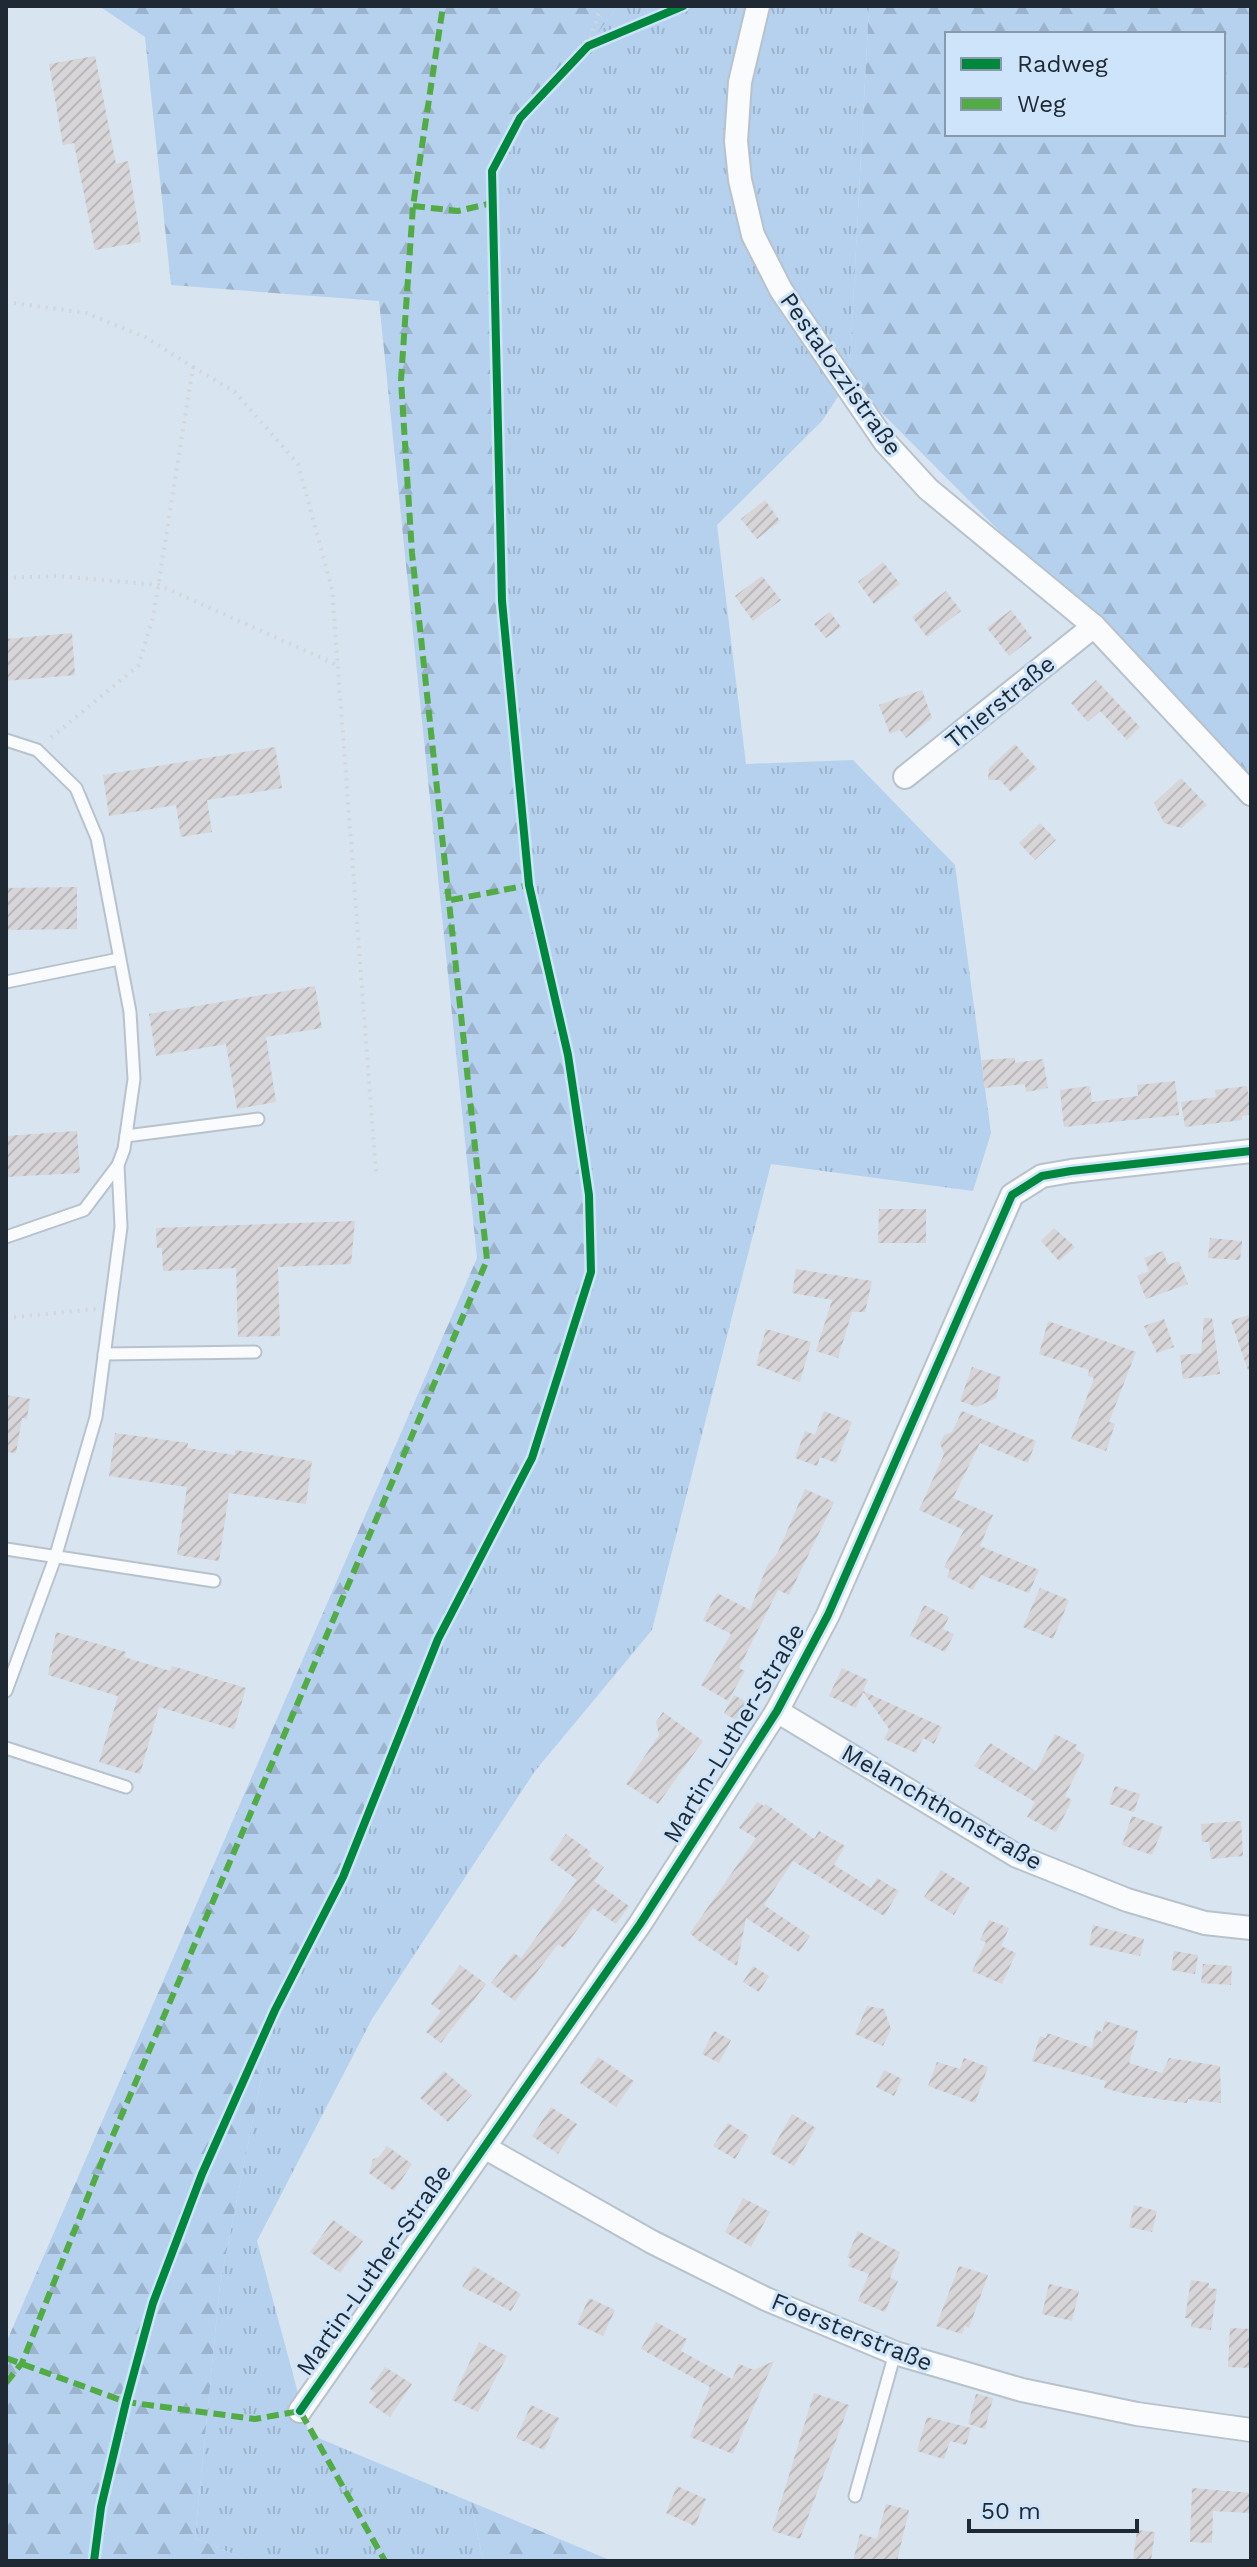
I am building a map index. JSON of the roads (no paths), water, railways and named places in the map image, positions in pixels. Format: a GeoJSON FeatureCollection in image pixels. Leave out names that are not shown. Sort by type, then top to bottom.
{"type":"FeatureCollection","features":[{"type":"Feature","properties":{"kind":"street","name":"Pestalozzistraße"},"geometry":{"type":"LineString","coordinates":[[758,6],[740,82],[738,167],[753,235],[781,290],[885,442],[928,489],[1094,626],[1251,794]]}},
{"type":"Feature","properties":{"kind":"street","name":"Thierstraße"},"geometry":{"type":"LineString","coordinates":[[905,777],[1094,626]]}},
{"type":"Feature","properties":{"kind":"street","name":"Martin-Luther-Straße"},"geometry":{"type":"LineString","coordinates":[[300,2411],[640,1924],[777,1711],[828,1615],[1012,1195],[1042,1176],[1251,1151]]}},
{"type":"Feature","properties":{"kind":"street","name":"Melanchthonstraße"},"geometry":{"type":"LineString","coordinates":[[777,1711],[1017,1856],[1127,1900],[1205,1923],[1251,1928]]}},
{"type":"Feature","properties":{"kind":"street","name":"Foersterstraße"},"geometry":{"type":"LineString","coordinates":[[484,2147],[652,2242],[766,2299],[895,2353],[1022,2390],[1137,2414],[1251,2430]]}},
{"type":"Feature","properties":{"kind":"lane"},"geometry":{"type":"LineString","coordinates":[[6,740],[37,750],[76,788],[97,838],[130,1012],[134,1079],[126,1136],[118,1165],[121,1227],[96,1417],[55,1558],[6,1691]]}},
{"type":"Feature","properties":{"kind":"lane"},"geometry":{"type":"LineString","coordinates":[[6,982],[119,959]]}},
{"type":"Feature","properties":{"kind":"lane"},"geometry":{"type":"LineString","coordinates":[[126,1136],[258,1119]]}},
{"type":"Feature","properties":{"kind":"lane"},"geometry":{"type":"LineString","coordinates":[[6,1237],[84,1210],[118,1165]]}},
{"type":"Feature","properties":{"kind":"lane"},"geometry":{"type":"LineString","coordinates":[[104,1354],[255,1352]]}},
{"type":"Feature","properties":{"kind":"lane"},"geometry":{"type":"LineString","coordinates":[[6,1549],[214,1581]]}},
{"type":"Feature","properties":{"kind":"lane"},"geometry":{"type":"LineString","coordinates":[[6,1748],[126,1787]]}},
{"type":"Feature","properties":{"kind":"lane"},"geometry":{"type":"LineString","coordinates":[[855,2496],[895,2353]]}}]}
